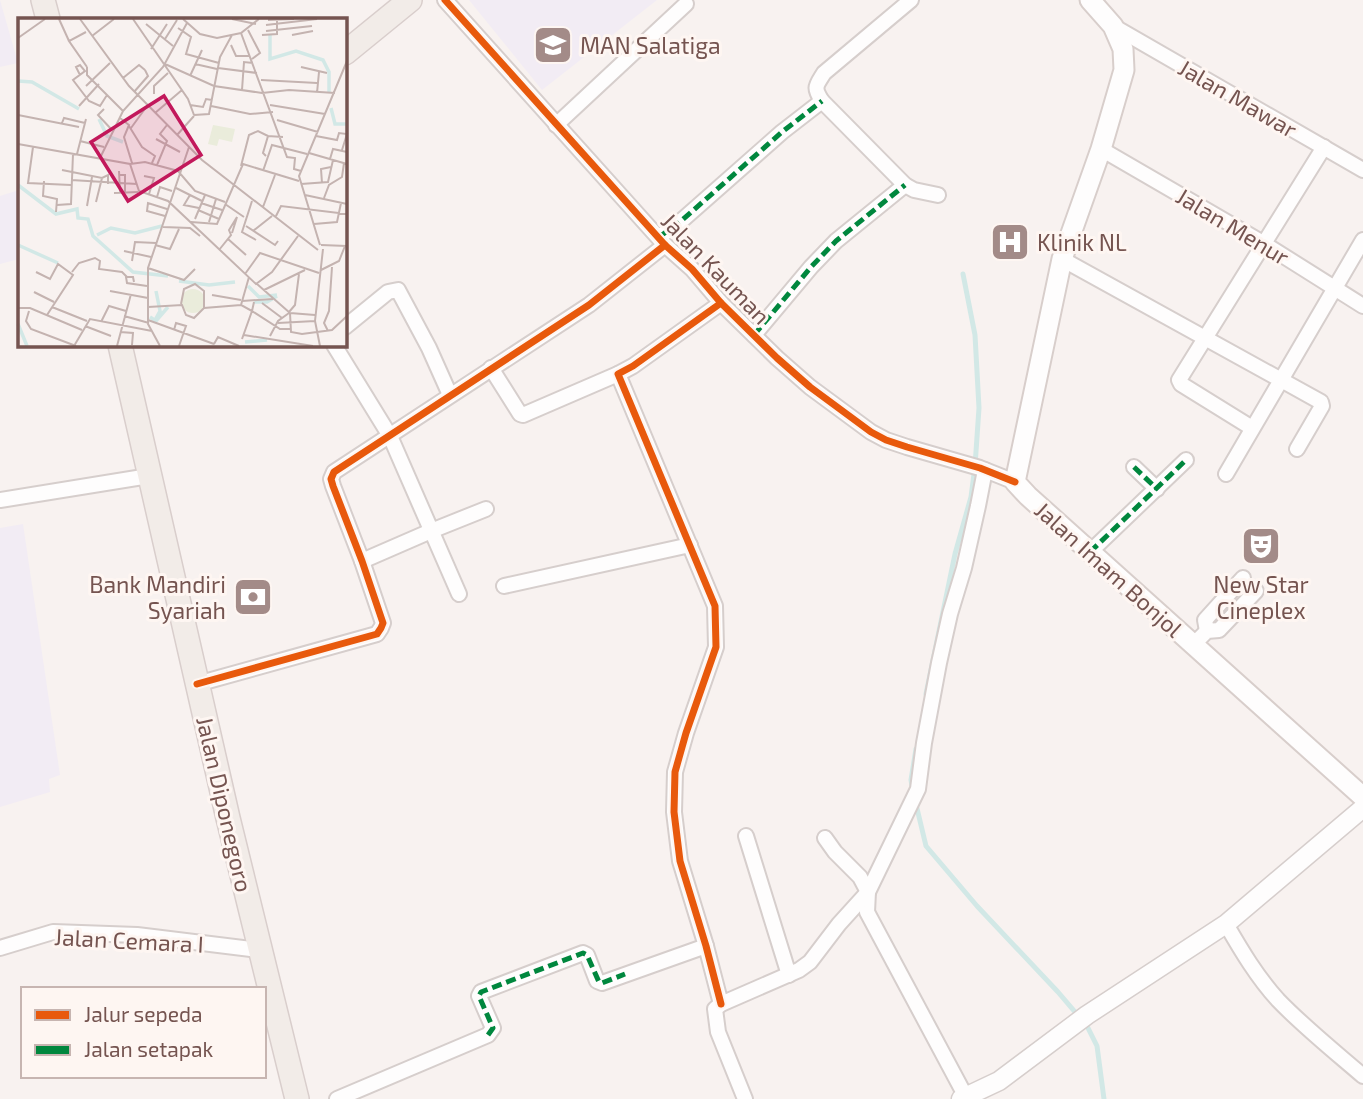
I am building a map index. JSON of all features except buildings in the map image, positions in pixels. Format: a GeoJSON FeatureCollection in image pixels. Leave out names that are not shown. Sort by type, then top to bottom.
{"type":"FeatureCollection","features":[{"type":"Feature","properties":{"kind":"main road"},"geometry":{"type":"LineString","coordinates":[[43,0],[48,18]]}},
{"type":"Feature","properties":{"kind":"main road"},"geometry":{"type":"LineString","coordinates":[[346,52],[410,0]]}},
{"type":"Feature","properties":{"kind":"main road","name":"Jalan Imam Bonjol"},"geometry":{"type":"LineString","coordinates":[[1090,0],[1113,26],[1123,49],[1124,70],[1101,149],[1062,259],[1015,482],[1090,552],[1200,637],[1363,797]]}},
{"type":"Feature","properties":{"kind":"main road","name":"Jalan Diponegoro"},"geometry":{"type":"LineString","coordinates":[[120,346],[259,950],[297,1099]]}},
{"type":"Feature","properties":{"kind":"street","name":"Jalan Kauman"},"geometry":{"type":"LineString","coordinates":[[445,0],[662,241],[691,268],[721,303],[810,387],[886,440],[983,469],[1015,482]]}},
{"type":"Feature","properties":{"kind":"street"},"geometry":{"type":"LineString","coordinates":[[911,0],[824,73],[816,90],[822,101],[905,185],[938,195]]}},
{"type":"Feature","properties":{"kind":"street"},"geometry":{"type":"LineString","coordinates":[[556,125],[686,4]]}},
{"type":"Feature","properties":{"kind":"street","name":"Jalan Mawar"},"geometry":{"type":"LineString","coordinates":[[1113,26],[1363,170]]}},
{"type":"Feature","properties":{"kind":"street"},"geometry":{"type":"LineString","coordinates":[[197,684],[377,634],[383,623],[332,486],[334,472],[589,304],[782,132],[822,101]]}},
{"type":"Feature","properties":{"kind":"street"},"geometry":{"type":"LineString","coordinates":[[1252,428],[1179,380],[1324,147]]}},
{"type":"Feature","properties":{"kind":"street","name":"Jalan Menur"},"geometry":{"type":"LineString","coordinates":[[1101,149],[1263,243],[1363,306]]}},
{"type":"Feature","properties":{"kind":"street"},"geometry":{"type":"LineString","coordinates":[[754,335],[836,241],[905,185]]}},
{"type":"Feature","properties":{"kind":"street"},"geometry":{"type":"LineString","coordinates":[[1226,474],[1363,240]]}},
{"type":"Feature","properties":{"kind":"street"},"geometry":{"type":"LineString","coordinates":[[1062,259],[1321,402],[1297,449]]}},
{"type":"Feature","properties":{"kind":"street"},"geometry":{"type":"LineString","coordinates":[[346,326],[388,292],[398,290],[429,348],[450,396]]}},
{"type":"Feature","properties":{"kind":"street"},"geometry":{"type":"LineString","coordinates":[[491,368],[523,415],[633,366],[721,303]]}},
{"type":"Feature","properties":{"kind":"street"},"geometry":{"type":"LineString","coordinates":[[335,346],[390,436],[459,594]]}},
{"type":"Feature","properties":{"kind":"street"},"geometry":{"type":"LineString","coordinates":[[618,374],[715,606],[716,647],[675,772],[674,812],[680,861],[721,1004]]}},
{"type":"Feature","properties":{"kind":"street"},"geometry":{"type":"LineString","coordinates":[[1090,552],[1186,460]]}},
{"type":"Feature","properties":{"kind":"street"},"geometry":{"type":"LineString","coordinates":[[1134,467],[1157,489]]}},
{"type":"Feature","properties":{"kind":"street"},"geometry":{"type":"LineString","coordinates":[[745,1099],[718,1032],[715,1009],[789,975],[810,962],[838,924],[868,892],[914,796],[939,663],[970,543],[983,469]]}},
{"type":"Feature","properties":{"kind":"street"},"geometry":{"type":"LineString","coordinates":[[0,500],[149,476]]}},
{"type":"Feature","properties":{"kind":"street"},"geometry":{"type":"LineString","coordinates":[[362,561],[486,509]]}},
{"type":"Feature","properties":{"kind":"street"},"geometry":{"type":"LineString","coordinates":[[503,586],[691,545]]}},
{"type":"Feature","properties":{"kind":"street"},"geometry":{"type":"LineString","coordinates":[[1200,637],[1205,620],[1243,578]]}},
{"type":"Feature","properties":{"kind":"street"},"geometry":{"type":"LineString","coordinates":[[1200,637],[1219,630],[1256,591]]}},
{"type":"Feature","properties":{"kind":"street"},"geometry":{"type":"LineString","coordinates":[[825,838],[860,877],[868,892],[867,912],[964,1098],[986,1094],[999,1081],[1087,1015],[1226,924],[1363,808]]}},
{"type":"Feature","properties":{"kind":"street"},"geometry":{"type":"LineString","coordinates":[[746,836],[789,975]]}},
{"type":"Feature","properties":{"kind":"street"},"geometry":{"type":"LineString","coordinates":[[1226,924],[1242,953],[1276,998],[1363,1076]]}},
{"type":"Feature","properties":{"kind":"street","name":"Jalan Cemara I"},"geometry":{"type":"LineString","coordinates":[[0,948],[53,932],[137,935],[259,950]]}},
{"type":"Feature","properties":{"kind":"street"},"geometry":{"type":"LineString","coordinates":[[337,1099],[488,1035],[493,1028],[478,996],[481,992],[583,953],[587,955],[597,981],[602,983],[706,946]]}},
{"type":"Feature","properties":{"kind":"shaded area"},"geometry":{"type":"Polygon","coordinates":[[[0,0],[18,63],[0,67],[0,0]]]}},
{"type":"Feature","properties":{"kind":"shaded area","name":"MAN Salatiga"},"geometry":{"type":"Polygon","coordinates":[[[469,0],[657,0],[542,90],[469,0]]]}},
{"type":"Feature","properties":{"kind":"shaded area"},"geometry":{"type":"Polygon","coordinates":[[[18,190],[18,259],[0,264],[0,196],[18,190]]]}},
{"type":"Feature","properties":{"kind":"shaded area"},"geometry":{"type":"Polygon","coordinates":[[[23,524],[60,775],[49,779],[50,792],[0,807],[0,528],[23,524]]]}},
{"type":"Feature","properties":{"kind":"waterway"},"geometry":{"type":"LineString","coordinates":[[926,694],[955,554],[971,497],[975,466],[979,408],[975,335],[963,274]]}},
{"type":"Feature","properties":{"kind":"waterway"},"geometry":{"type":"LineString","coordinates":[[913,791],[911,780],[916,749]]}},
{"type":"Feature","properties":{"kind":"waterway"},"geometry":{"type":"LineString","coordinates":[[915,800],[926,846],[1087,1026],[1097,1046],[1104,1099]]}},
{"type":"Feature","properties":{"kind":"marked path"},"geometry":{"type":"LineString","coordinates":[[659,237],[822,101]]}},
{"type":"Feature","properties":{"kind":"marked path"},"geometry":{"type":"LineString","coordinates":[[754,335],[836,241],[905,185]]}},
{"type":"Feature","properties":{"kind":"marked path"},"geometry":{"type":"LineString","coordinates":[[1090,552],[1186,460]]}},
{"type":"Feature","properties":{"kind":"marked path"},"geometry":{"type":"LineString","coordinates":[[1134,467],[1157,489]]}},
{"type":"Feature","properties":{"kind":"marked path"},"geometry":{"type":"LineString","coordinates":[[488,1035],[493,1028],[479,996],[481,992],[583,953],[587,955],[599,982],[625,974]]}},
{"type":"Feature","properties":{"kind":"cycle path"},"geometry":{"type":"LineString","coordinates":[[445,0],[665,245],[692,269],[721,303],[777,358],[810,387],[886,440],[980,468],[1015,482]]}},
{"type":"Feature","properties":{"kind":"cycle path"},"geometry":{"type":"LineString","coordinates":[[197,684],[377,634],[383,623],[333,486],[331,479],[334,472],[589,305],[665,245]]}},
{"type":"Feature","properties":{"kind":"cycle path"},"geometry":{"type":"LineString","coordinates":[[721,303],[618,374],[715,606],[716,647],[675,772],[674,812],[680,861],[721,1004]]}},
{"type":"Feature","properties":{"kind":"place","name":"MAN Salatiga"},"geometry":{"type":"Point","coordinates":[553,45]}},
{"type":"Feature","properties":{"kind":"place","name":"Klinik NL"},"geometry":{"type":"Point","coordinates":[1010,242]}},
{"type":"Feature","properties":{"kind":"place","name":"New Star Cineplex"},"geometry":{"type":"Point","coordinates":[1261,546]}},
{"type":"Feature","properties":{"kind":"place","name":"Bank Mandiri Syariah"},"geometry":{"type":"Point","coordinates":[253,597]}}]}
